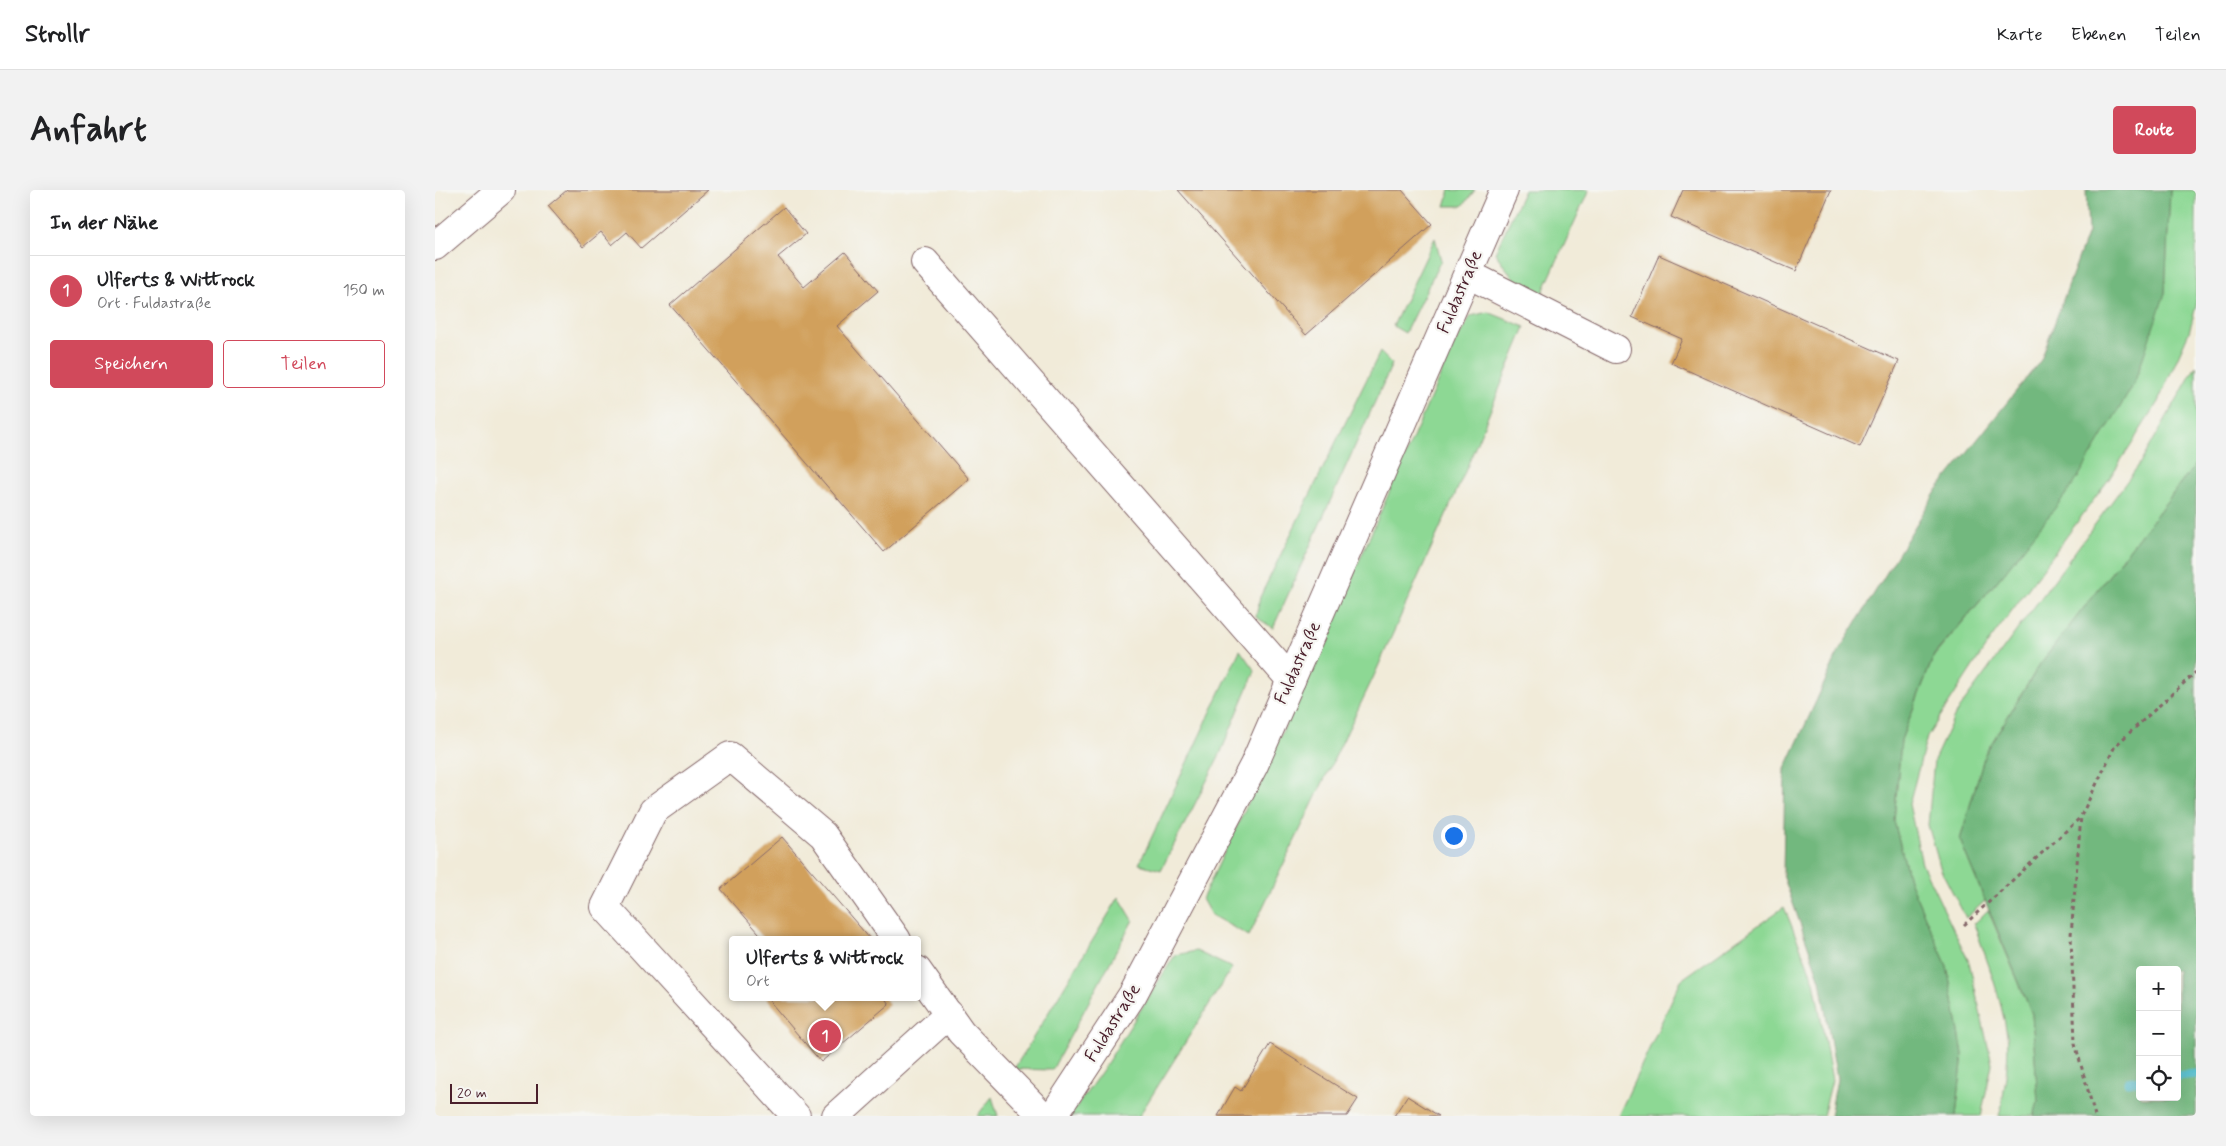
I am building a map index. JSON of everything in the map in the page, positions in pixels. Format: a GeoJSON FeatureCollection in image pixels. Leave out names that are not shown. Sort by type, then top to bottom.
{"type":"FeatureCollection","features":[{"type":"Feature","properties":{"kind":"street"},"geometry":{"type":"LineString","coordinates":[[435,246],[501,190]]}},
{"type":"Feature","properties":{"kind":"street","name":"Fuldastraße"},"geometry":{"type":"LineString","coordinates":[[1053,1116],[1133,994],[1253,765],[1504,190]]}},
{"type":"Feature","properties":{"kind":"street"},"geometry":{"type":"LineString","coordinates":[[925,262],[1291,680]]}},
{"type":"Feature","properties":{"kind":"street"},"geometry":{"type":"LineString","coordinates":[[1468,274],[1616,349]]}},
{"type":"Feature","properties":{"kind":"street"},"geometry":{"type":"LineString","coordinates":[[797,1116],[605,907],[653,811],[730,756],[823,835],[894,936]]}},
{"type":"Feature","properties":{"kind":"street"},"geometry":{"type":"LineString","coordinates":[[921,976],[961,1032],[1043,1116]]}},
{"type":"Feature","properties":{"kind":"street"},"geometry":{"type":"LineString","coordinates":[[836,1116],[949,1014]]}},
{"type":"Feature","properties":{"kind":"path"},"geometry":{"type":"LineString","coordinates":[[1964,925],[2081,816],[2115,746],[2196,672]]}},
{"type":"Feature","properties":{"kind":"path"},"geometry":{"type":"LineString","coordinates":[[2081,816],[2071,936],[2075,1043],[2095,1116]]}},
{"type":"Feature","properties":{"kind":"green space"},"geometry":{"type":"Polygon","coordinates":[[[1450,190],[1475,190],[1463,206],[1445,206],[1450,190]]]}},
{"type":"Feature","properties":{"kind":"green space"},"geometry":{"type":"Polygon","coordinates":[[[1524,190],[1589,190],[1542,294],[1514,279],[1495,253],[1524,190]]]}},
{"type":"Feature","properties":{"kind":"green space"},"geometry":{"type":"Polygon","coordinates":[[[2086,190],[2170,190],[2165,293],[2134,384],[2074,484],[2004,573],[1934,655],[1901,740],[1894,821],[1910,883],[1947,966],[1963,1054],[1956,1116],[1830,1116],[1837,1079],[1820,980],[1783,875],[1785,769],[1839,651],[1937,490],[2041,360],[2088,232],[2086,190]]]}},
{"type":"Feature","properties":{"kind":"green space"},"geometry":{"type":"Polygon","coordinates":[[[2170,190],[2196,190],[2196,306],[2189,332],[2158,402],[2109,479],[1988,643],[1927,737],[1909,804],[1922,864],[1969,962],[1992,1064],[1981,1116],[1956,1116],[1963,1054],[1947,966],[1910,883],[1894,821],[1901,740],[1934,656],[2004,573],[2165,293],[2170,190]]]}},
{"type":"Feature","properties":{"kind":"green space"},"geometry":{"type":"Polygon","coordinates":[[[1435,238],[1441,260],[1405,333],[1393,326],[1435,238]]]}},
{"type":"Feature","properties":{"kind":"green space"},"geometry":{"type":"Polygon","coordinates":[[[1488,312],[1525,327],[1462,479],[1373,678],[1249,936],[1211,915],[1202,899],[1309,676],[1453,346],[1471,316],[1488,312]]]}},
{"type":"Feature","properties":{"kind":"green space"},"geometry":{"type":"Polygon","coordinates":[[[1380,352],[1392,364],[1273,628],[1256,617],[1260,597],[1380,352]]]}},
{"type":"Feature","properties":{"kind":"green space"},"geometry":{"type":"Polygon","coordinates":[[[2196,366],[2196,464],[2040,664],[1985,754],[1960,840],[1985,901],[1966,918],[1941,870],[1928,825],[1934,760],[1956,713],[2141,462],[2196,366]]]}},
{"type":"Feature","properties":{"kind":"green space"},"geometry":{"type":"Polygon","coordinates":[[[2196,464],[2196,1116],[2034,1116],[2038,1102],[2032,1014],[1960,840],[1985,754],[2040,664],[2196,464]]]}},
{"type":"Feature","properties":{"kind":"green space"},"geometry":{"type":"Polygon","coordinates":[[[1240,650],[1255,671],[1218,759],[1161,870],[1139,864],[1240,650]]]}},
{"type":"Feature","properties":{"kind":"green space"},"geometry":{"type":"Polygon","coordinates":[[[1119,897],[1133,920],[1052,1070],[1014,1069],[1119,897]]]}},
{"type":"Feature","properties":{"kind":"green space"},"geometry":{"type":"Polygon","coordinates":[[[1784,907],[1814,981],[1832,1080],[1823,1116],[1618,1116],[1681,980],[1784,907]]]}},
{"type":"Feature","properties":{"kind":"green space"},"geometry":{"type":"Polygon","coordinates":[[[1988,910],[2032,1014],[2038,1102],[2034,1116],[1999,1116],[2006,1076],[2007,1035],[1989,965],[1974,924],[1988,910]]]}},
{"type":"Feature","properties":{"kind":"green space"},"geometry":{"type":"Polygon","coordinates":[[[1196,951],[1232,968],[1139,1116],[1070,1116],[1102,1071],[1175,955],[1196,951]]]}},
{"type":"Feature","properties":{"kind":"green space"},"geometry":{"type":"Polygon","coordinates":[[[992,1097],[998,1116],[977,1116],[992,1097]]]}},
{"type":"Feature","properties":{"kind":"building"},"geometry":{"type":"Polygon","coordinates":[[[567,190],[708,190],[641,248],[627,232],[612,245],[601,232],[583,247],[548,206],[567,190]]]}},
{"type":"Feature","properties":{"kind":"building"},"geometry":{"type":"Polygon","coordinates":[[[1178,190],[1402,190],[1432,224],[1306,335],[1178,190]]]}},
{"type":"Feature","properties":{"kind":"building"},"geometry":{"type":"Polygon","coordinates":[[[1683,190],[1831,190],[1796,271],[1671,217],[1683,190]]]}},
{"type":"Feature","properties":{"kind":"building"},"geometry":{"type":"Polygon","coordinates":[[[784,207],[806,234],[778,257],[804,287],[845,252],[878,291],[837,326],[969,479],[884,552],[670,305],[784,207]]]}},
{"type":"Feature","properties":{"kind":"building"},"geometry":{"type":"Polygon","coordinates":[[[1659,255],[1899,361],[1860,447],[1671,363],[1682,339],[1632,317],[1659,255]]]}},
{"type":"Feature","properties":{"kind":"building"},"geometry":{"type":"Polygon","coordinates":[[[782,837],[868,936],[762,936],[721,889],[782,837]]]}},
{"type":"Feature","properties":{"kind":"building"},"geometry":{"type":"Polygon","coordinates":[[[769,1001],[887,1001],[889,1004],[821,1062],[769,1001]]]}},
{"type":"Feature","properties":{"kind":"building"},"geometry":{"type":"Polygon","coordinates":[[[1270,1044],[1358,1099],[1347,1116],[1218,1116],[1235,1087],[1241,1091],[1270,1044]]]}},
{"type":"Feature","properties":{"kind":"building"},"geometry":{"type":"Polygon","coordinates":[[[1407,1096],[1439,1116],[1394,1116],[1407,1096]]]}},
{"type":"Feature","properties":{"kind":"waterway"},"geometry":{"type":"LineString","coordinates":[[2181,1076],[2196,1074]]}},
{"type":"Feature","properties":{"kind":"waterway"},"geometry":{"type":"LineString","coordinates":[[2128,1082],[2136,1081]]}},
{"type":"Feature","properties":{"kind":"place","name":"Ulferts & Wittrock"},"geometry":{"type":"Point","coordinates":[825,1036]}}]}
